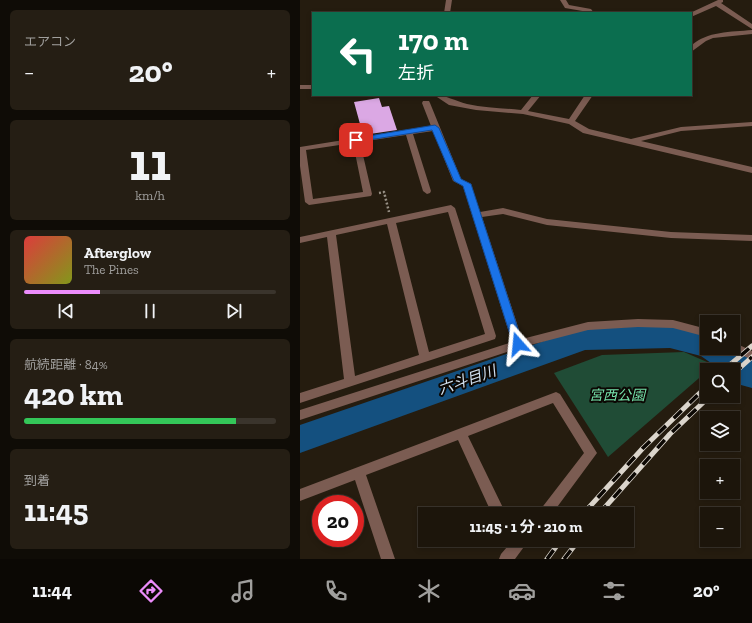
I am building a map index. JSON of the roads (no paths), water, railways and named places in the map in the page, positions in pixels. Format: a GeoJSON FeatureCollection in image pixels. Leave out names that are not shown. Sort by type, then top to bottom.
{"type":"FeatureCollection","features":[{"type":"Feature","properties":{"kind":"street"},"geometry":{"type":"LineString","coordinates":[[447,12],[449,0]]}},
{"type":"Feature","properties":{"kind":"street"},"geometry":{"type":"LineString","coordinates":[[563,0],[567,7],[589,10],[590,12]]}},
{"type":"Feature","properties":{"kind":"street"},"geometry":{"type":"LineString","coordinates":[[692,15],[723,0]]}},
{"type":"Feature","properties":{"kind":"street"},"geometry":{"type":"LineString","coordinates":[[716,3],[752,27]]}},
{"type":"Feature","properties":{"kind":"street"},"geometry":{"type":"LineString","coordinates":[[692,49],[704,39],[714,36],[752,32]]}},
{"type":"Feature","properties":{"kind":"street"},"geometry":{"type":"LineString","coordinates":[[300,87],[312,87]]}},
{"type":"Feature","properties":{"kind":"street"},"geometry":{"type":"LineString","coordinates":[[440,96],[452,103],[476,108],[523,112],[571,122],[586,131],[610,138],[631,141],[752,170]]}},
{"type":"Feature","properties":{"kind":"street"},"geometry":{"type":"LineString","coordinates":[[523,112],[536,96]]}},
{"type":"Feature","properties":{"kind":"street"},"geometry":{"type":"LineString","coordinates":[[571,122],[588,96]]}},
{"type":"Feature","properties":{"kind":"street"},"geometry":{"type":"LineString","coordinates":[[426,103],[458,181],[467,184],[518,344]]}},
{"type":"Feature","properties":{"kind":"street"},"geometry":{"type":"LineString","coordinates":[[631,141],[681,129],[752,124]]}},
{"type":"Feature","properties":{"kind":"street"},"geometry":{"type":"LineString","coordinates":[[356,140],[368,194],[309,202],[301,149],[356,140],[435,128]]}},
{"type":"Feature","properties":{"kind":"street"},"geometry":{"type":"LineString","coordinates":[[409,132],[427,191]]}},
{"type":"Feature","properties":{"kind":"street"},"geometry":{"type":"LineString","coordinates":[[300,240],[451,208],[491,336],[300,398]]}},
{"type":"Feature","properties":{"kind":"street"},"geometry":{"type":"LineString","coordinates":[[476,215],[503,211],[547,222],[671,235],[749,238],[752,228]]}},
{"type":"Feature","properties":{"kind":"street"},"geometry":{"type":"LineString","coordinates":[[390,220],[425,357]]}},
{"type":"Feature","properties":{"kind":"street"},"geometry":{"type":"LineString","coordinates":[[331,233],[350,381]]}},
{"type":"Feature","properties":{"kind":"street"},"geometry":{"type":"LineString","coordinates":[[300,415],[518,344],[588,326],[638,323],[673,324],[700,330]]}},
{"type":"Feature","properties":{"kind":"street"},"geometry":{"type":"LineString","coordinates":[[740,350],[752,356]]}},
{"type":"Feature","properties":{"kind":"street"},"geometry":{"type":"LineString","coordinates":[[300,495],[556,397],[591,453],[549,507]]}},
{"type":"Feature","properties":{"kind":"street"},"geometry":{"type":"LineString","coordinates":[[461,433],[495,507]]}},
{"type":"Feature","properties":{"kind":"street"},"geometry":{"type":"LineString","coordinates":[[359,472],[388,559]]}},
{"type":"Feature","properties":{"kind":"waterway","name":"六斗目川"},"geometry":{"type":"LineString","coordinates":[[300,439],[583,339],[670,337],[700,344]]}},
{"type":"Feature","properties":{"kind":"waterway","name":"六斗目川"},"geometry":{"type":"LineString","coordinates":[[722,355],[752,376]]}},
{"type":"Feature","properties":{"kind":"railway"},"geometry":{"type":"LineString","coordinates":[[732,363],[752,346]]}},
{"type":"Feature","properties":{"kind":"railway"},"geometry":{"type":"LineString","coordinates":[[740,368],[752,357]]}},
{"type":"Feature","properties":{"kind":"railway"},"geometry":{"type":"LineString","coordinates":[[589,507],[643,448],[700,393]]}},
{"type":"Feature","properties":{"kind":"railway"},"geometry":{"type":"LineString","coordinates":[[605,507],[670,434],[703,403]]}},
{"type":"Feature","properties":{"kind":"railway"},"geometry":{"type":"LineString","coordinates":[[547,559],[556,547]]}},
{"type":"Feature","properties":{"kind":"railway"},"geometry":{"type":"LineString","coordinates":[[564,559],[573,547]]}},
{"type":"Feature","properties":{"kind":"park label","name":"宮西公園"},"geometry":{"type":"Point","coordinates":[617,395]}}]}
